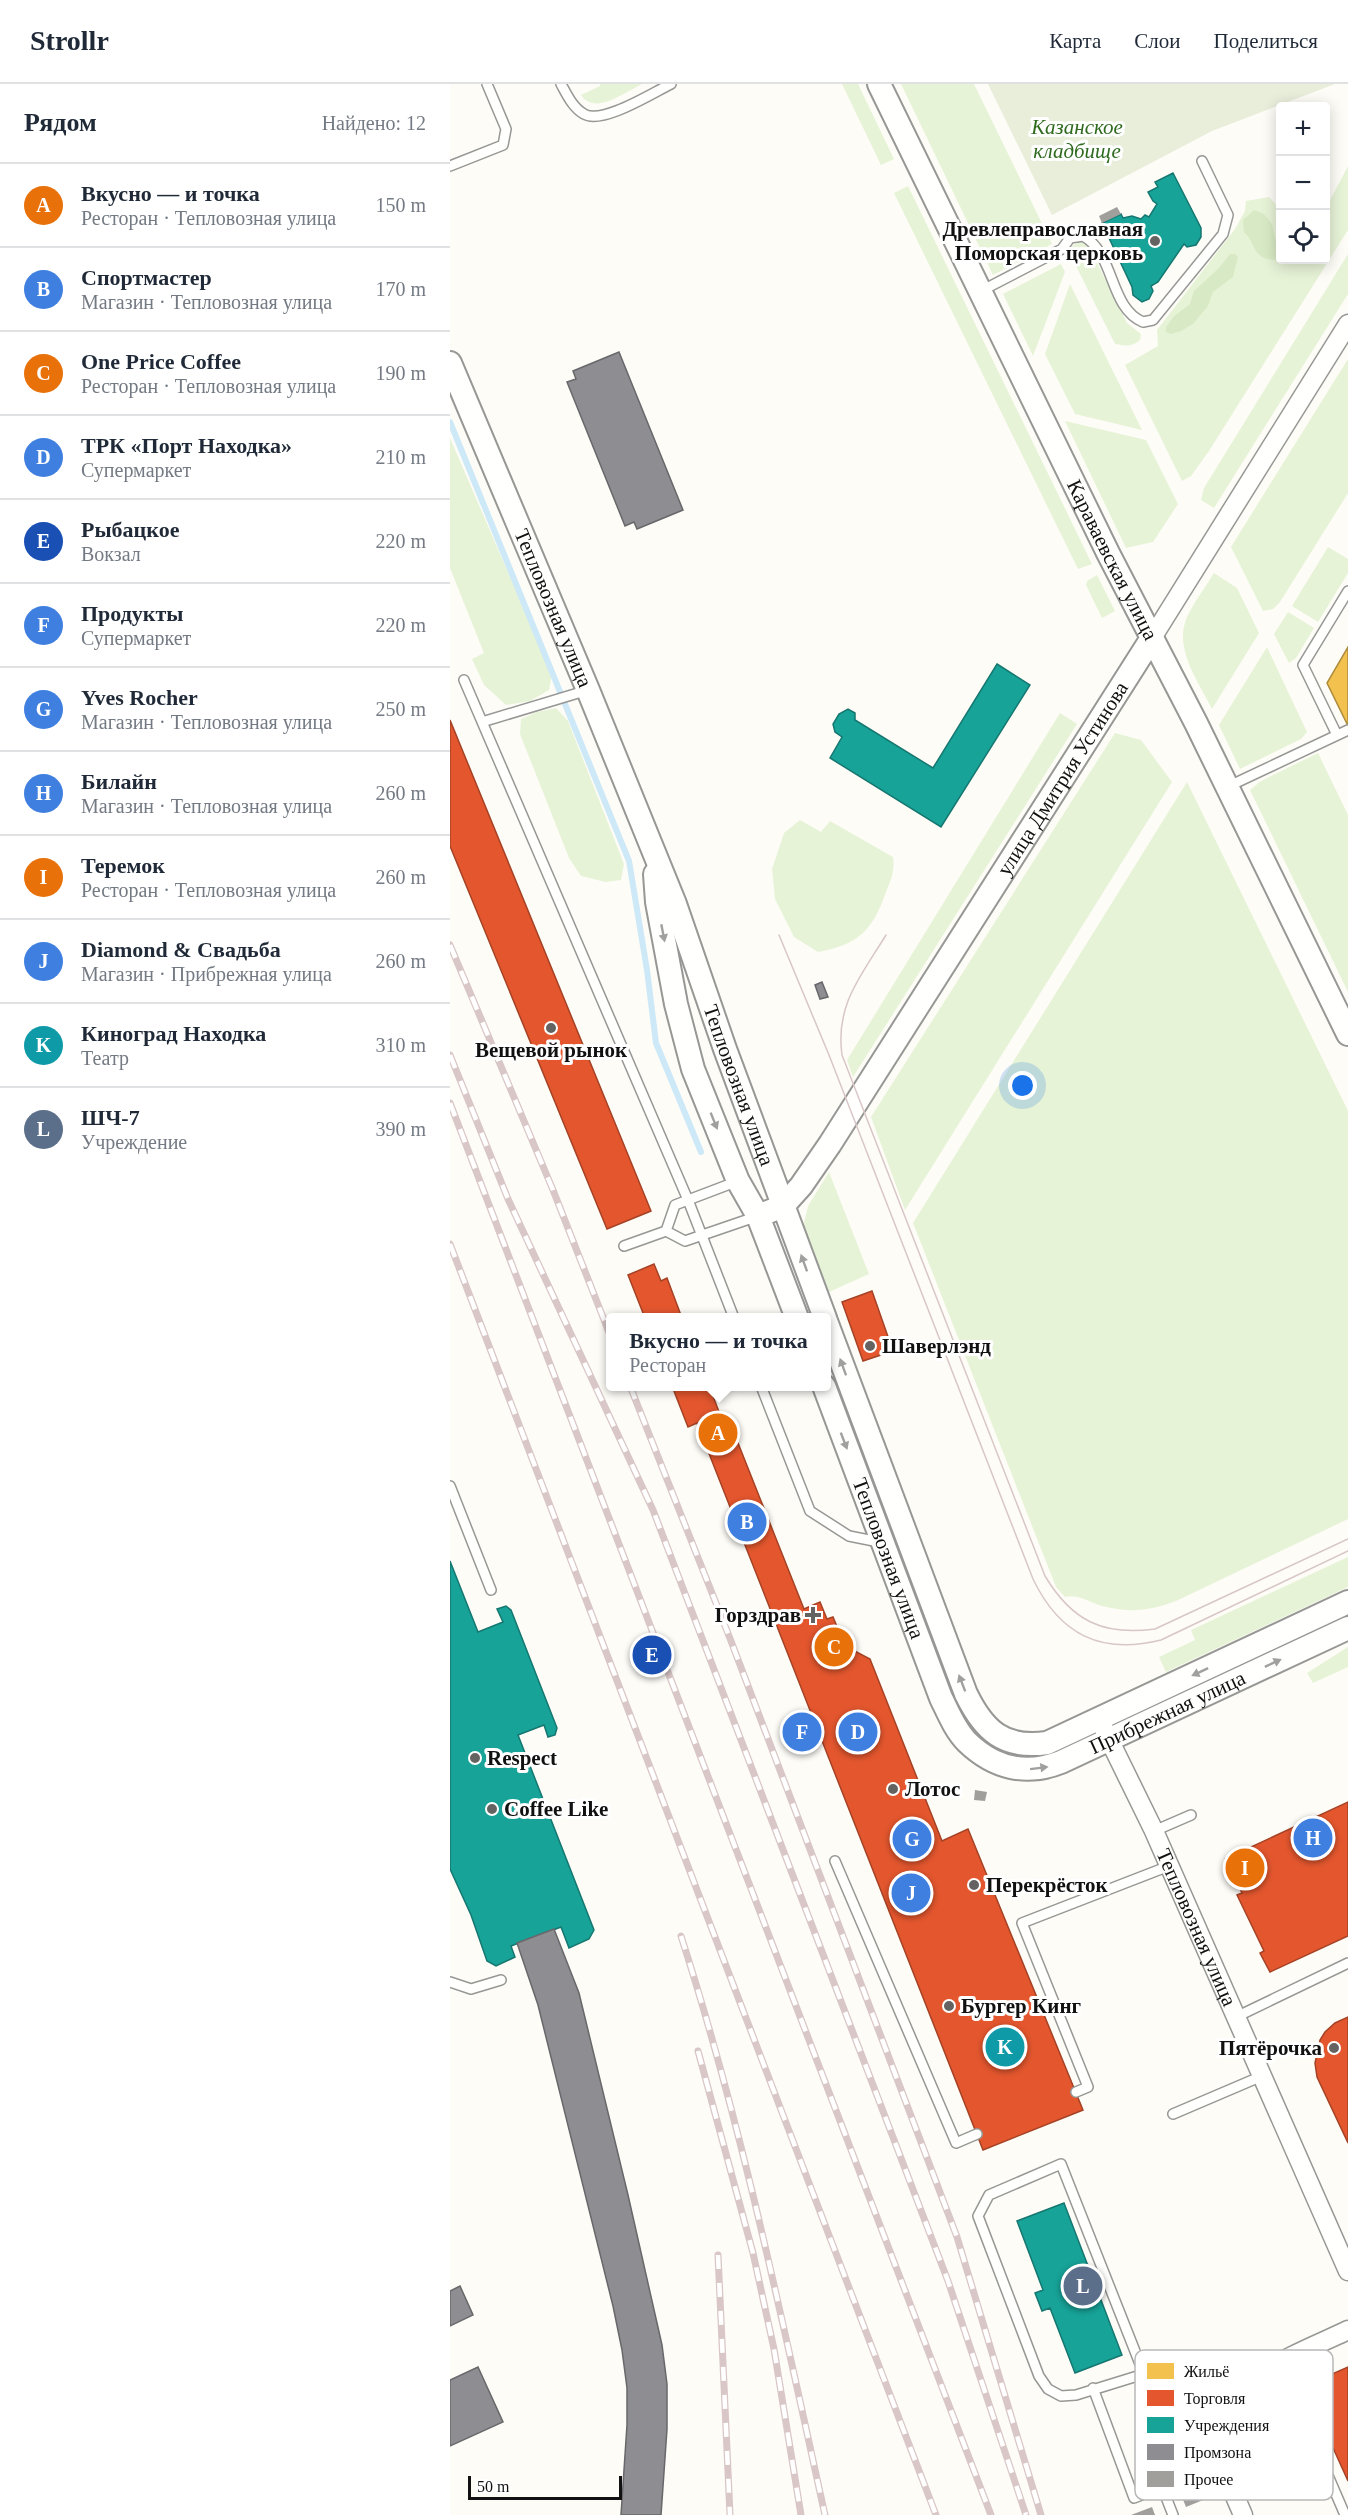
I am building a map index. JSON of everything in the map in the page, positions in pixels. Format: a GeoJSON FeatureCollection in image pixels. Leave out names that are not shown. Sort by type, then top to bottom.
{"type":"FeatureCollection","features":[{"type":"Feature","properties":{"kind":"street","name":"Караваевская улица"},"geometry":{"type":"LineString","coordinates":[[879,84],[1111,561],[1227,787],[1348,1034]]}},
{"type":"Feature","properties":{"kind":"street","name":"улица Дмитрия Устинова"},"geometry":{"type":"LineString","coordinates":[[758,1216],[783,1206],[801,1186],[835,1136],[1152,638],[1348,324]]}},
{"type":"Feature","properties":{"kind":"street","name":"Тепловозная улица"},"geometry":{"type":"LineString","coordinates":[[450,363],[579,692],[675,903],[823,1313]]}},
{"type":"Feature","properties":{"kind":"street","name":"Тепловозная улица"},"geometry":{"type":"LineString","coordinates":[[654,855],[657,902],[676,1004],[690,1058],[738,1181],[758,1216],[795,1313]]}},
{"type":"Feature","properties":{"kind":"street","name":"Тепловозная улица"},"geometry":{"type":"LineString","coordinates":[[831,1335],[966,1694],[976,1715],[993,1732]]}},
{"type":"Feature","properties":{"kind":"street","name":"Тепловозная улица"},"geometry":{"type":"LineString","coordinates":[[826,1391],[941,1698],[966,1741],[984,1755]]}},
{"type":"Feature","properties":{"kind":"street","name":"Прибрежная улица"},"geometry":{"type":"LineString","coordinates":[[993,1732],[1009,1742],[1028,1746],[1047,1743],[1348,1602]]}},
{"type":"Feature","properties":{"kind":"street","name":"Прибрежная улица"},"geometry":{"type":"LineString","coordinates":[[984,1755],[1000,1764],[1021,1770],[1042,1769],[1348,1628]]}},
{"type":"Feature","properties":{"kind":"street","name":"Тепловозная улица"},"geometry":{"type":"LineString","coordinates":[[1100,1718],[1154,1831],[1348,2271]]}},
{"type":"Feature","properties":{"kind":"street"},"geometry":{"type":"LineString","coordinates":[[1308,2350],[1348,2330]]}},
{"type":"Feature","properties":{"kind":"street"},"geometry":{"type":"LineString","coordinates":[[1237,2500],[1243,2515]]}},
{"type":"Feature","properties":{"kind":"lane"},"geometry":{"type":"LineString","coordinates":[[450,166],[503,145],[506,129],[487,84]]}},
{"type":"Feature","properties":{"kind":"lane"},"geometry":{"type":"LineString","coordinates":[[561,84],[577,108],[583,114],[593,118],[609,115],[671,84]]}},
{"type":"Feature","properties":{"kind":"lane"},"geometry":{"type":"LineString","coordinates":[[981,292],[1062,249],[1070,238],[1083,237],[1095,245],[1128,312],[1143,322],[1153,320],[1223,234],[1228,215],[1202,161]]}},
{"type":"Feature","properties":{"kind":"lane"},"geometry":{"type":"LineString","coordinates":[[1337,735],[1303,665],[1348,591]]}},
{"type":"Feature","properties":{"kind":"lane"},"geometry":{"type":"LineString","coordinates":[[464,680],[688,1200],[732,1313]]}},
{"type":"Feature","properties":{"kind":"lane"},"geometry":{"type":"LineString","coordinates":[[482,722],[579,692]]}},
{"type":"Feature","properties":{"kind":"lane"},"geometry":{"type":"LineString","coordinates":[[1227,787],[1348,730]]}},
{"type":"Feature","properties":{"kind":"lane"},"geometry":{"type":"LineString","coordinates":[[666,1231],[675,1205],[738,1181]]}},
{"type":"Feature","properties":{"kind":"lane"},"geometry":{"type":"LineString","coordinates":[[624,1246],[666,1231],[685,1241],[758,1216]]}},
{"type":"Feature","properties":{"kind":"lane"},"geometry":{"type":"LineString","coordinates":[[763,1391],[810,1511],[849,1536],[883,1543]]}},
{"type":"Feature","properties":{"kind":"lane"},"geometry":{"type":"LineString","coordinates":[[450,1486],[491,1590]]}},
{"type":"Feature","properties":{"kind":"lane"},"geometry":{"type":"LineString","coordinates":[[1154,1831],[1191,1815]]}},
{"type":"Feature","properties":{"kind":"lane"},"geometry":{"type":"LineString","coordinates":[[835,1861],[956,2143],[977,2134]]}},
{"type":"Feature","properties":{"kind":"lane"},"geometry":{"type":"LineString","coordinates":[[1076,2092],[1088,2087],[1022,1923],[1169,1866]]}},
{"type":"Feature","properties":{"kind":"lane"},"geometry":{"type":"LineString","coordinates":[[1236,2017],[1348,1963]]}},
{"type":"Feature","properties":{"kind":"lane"},"geometry":{"type":"LineString","coordinates":[[450,1983],[471,1989],[501,1980]]}},
{"type":"Feature","properties":{"kind":"lane"},"geometry":{"type":"LineString","coordinates":[[1173,2114],[1262,2076]]}},
{"type":"Feature","properties":{"kind":"lane"},"geometry":{"type":"LineString","coordinates":[[1135,2351],[1061,2164],[989,2195],[978,2216],[1039,2376],[1048,2390],[1061,2396],[1076,2395],[1135,2376]]}},
{"type":"Feature","properties":{"kind":"lane"},"geometry":{"type":"LineString","coordinates":[[1093,2388],[1135,2498]]}},
{"type":"Feature","properties":{"kind":"lane"},"geometry":{"type":"LineString","coordinates":[[1333,2487],[1345,2515]]}},
{"type":"Feature","properties":{"kind":"lane"},"geometry":{"type":"LineString","coordinates":[[1167,2500],[1173,2515]]}},
{"type":"Feature","properties":{"kind":"green space"},"geometry":{"type":"Polygon","coordinates":[[[600,84],[642,84],[619,97],[602,103],[587,101],[581,95],[600,84]]]}},
{"type":"Feature","properties":{"kind":"green space"},"geometry":{"type":"Polygon","coordinates":[[[842,84],[858,84],[894,159],[881,165],[842,84]]]}},
{"type":"Feature","properties":{"kind":"green space"},"geometry":{"type":"Polygon","coordinates":[[[901,84],[974,84],[1052,244],[993,275],[901,84]]]}},
{"type":"Feature","properties":{"kind":"green space","name":"Казанское кладбище"},"geometry":{"type":"Polygon","coordinates":[[[988,84],[1335,84],[1288,102],[1276,102],[1276,107],[1212,131],[1052,215],[988,84]]]}},
{"type":"Feature","properties":{"kind":"green space"},"geometry":{"type":"Polygon","coordinates":[[[1348,166],[1348,230],[1330,259],[1330,210],[1330,200],[1348,166]]]}},
{"type":"Feature","properties":{"kind":"green space"},"geometry":{"type":"Polygon","coordinates":[[[908,186],[1092,564],[1078,569],[894,193],[908,186]]]}},
{"type":"Feature","properties":{"kind":"green space"},"geometry":{"type":"Polygon","coordinates":[[[1269,197],[1276,205],[1276,264],[1327,264],[1209,451],[1191,476],[1182,481],[1125,365],[1158,346],[1157,330],[1235,229],[1245,211],[1246,201],[1269,197]]]}},
{"type":"Feature","properties":{"kind":"green space"},"geometry":{"type":"Polygon","coordinates":[[[1254,210],[1264,214],[1272,224],[1276,239],[1276,259],[1267,259],[1258,254],[1244,232],[1243,220],[1254,210]]]}},
{"type":"Feature","properties":{"kind":"green space"},"geometry":{"type":"Polygon","coordinates":[[[1080,242],[1088,245],[1127,323],[1141,334],[1140,340],[1134,344],[1115,344],[1067,248],[1080,242]]]}},
{"type":"Feature","properties":{"kind":"green space"},"geometry":{"type":"Polygon","coordinates":[[[1230,254],[1238,257],[1233,277],[1213,292],[1208,306],[1193,324],[1171,334],[1166,332],[1166,327],[1174,316],[1190,304],[1194,291],[1219,268],[1230,254]]]}},
{"type":"Feature","properties":{"kind":"green space"},"geometry":{"type":"Polygon","coordinates":[[[1348,254],[1348,294],[1214,508],[1201,500],[1204,488],[1348,254]]]}},
{"type":"Feature","properties":{"kind":"green space"},"geometry":{"type":"Polygon","coordinates":[[[1061,264],[1065,272],[1033,356],[1003,294],[1061,264]]]}},
{"type":"Feature","properties":{"kind":"green space"},"geometry":{"type":"Polygon","coordinates":[[[1070,284],[1142,430],[1075,414],[1045,354],[1070,284]]]}},
{"type":"Feature","properties":{"kind":"green space"},"geometry":{"type":"Polygon","coordinates":[[[1348,359],[1348,493],[1280,602],[1273,609],[1263,611],[1231,547],[1348,359]]]}},
{"type":"Feature","properties":{"kind":"green space"},"geometry":{"type":"Polygon","coordinates":[[[1065,421],[1146,440],[1178,504],[1153,542],[1126,548],[1065,421]]]}},
{"type":"Feature","properties":{"kind":"green space"},"geometry":{"type":"Polygon","coordinates":[[[450,438],[552,674],[549,690],[530,701],[506,705],[484,685],[472,659],[484,653],[450,568],[450,438]]]}},
{"type":"Feature","properties":{"kind":"green space"},"geometry":{"type":"Polygon","coordinates":[[[1328,547],[1348,559],[1348,573],[1318,622],[1292,606],[1328,547]]]}},
{"type":"Feature","properties":{"kind":"green space"},"geometry":{"type":"Polygon","coordinates":[[[1214,573],[1237,588],[1259,633],[1212,709],[1189,665],[1183,641],[1187,617],[1214,573]]]}},
{"type":"Feature","properties":{"kind":"green space"},"geometry":{"type":"Polygon","coordinates":[[[1097,575],[1115,611],[1102,618],[1086,585],[1087,581],[1097,575]]]}},
{"type":"Feature","properties":{"kind":"green space"},"geometry":{"type":"Polygon","coordinates":[[[1288,612],[1314,628],[1296,658],[1289,663],[1274,634],[1288,612]]]}},
{"type":"Feature","properties":{"kind":"green space"},"geometry":{"type":"Polygon","coordinates":[[[1267,647],[1307,732],[1301,739],[1240,769],[1219,725],[1267,647]]]}},
{"type":"Feature","properties":{"kind":"green space"},"geometry":{"type":"Polygon","coordinates":[[[556,708],[568,721],[624,864],[621,880],[606,882],[581,876],[569,858],[520,734],[521,719],[537,712],[556,708]]]}},
{"type":"Feature","properties":{"kind":"green space"},"geometry":{"type":"Polygon","coordinates":[[[1060,713],[1077,724],[853,1077],[847,1060],[1060,713]]]}},
{"type":"Feature","properties":{"kind":"green space"},"geometry":{"type":"Polygon","coordinates":[[[1115,733],[1141,740],[1172,782],[905,1210],[871,1117],[1115,733]]]}},
{"type":"Feature","properties":{"kind":"green space"},"geometry":{"type":"Polygon","coordinates":[[[1318,753],[1348,815],[1348,992],[1250,790],[1261,781],[1318,753]]]}},
{"type":"Feature","properties":{"kind":"green space"},"geometry":{"type":"Polygon","coordinates":[[[1187,782],[1348,1111],[1348,1519],[1176,1601],[1148,1609],[1121,1610],[1079,1597],[1065,1597],[1056,1587],[913,1223],[1187,782]]]}},
{"type":"Feature","properties":{"kind":"green space"},"geometry":{"type":"Polygon","coordinates":[[[800,820],[821,832],[830,821],[893,857],[891,879],[876,916],[869,926],[854,940],[818,952],[794,937],[775,899],[772,869],[784,833],[800,820]]]}},
{"type":"Feature","properties":{"kind":"green space"},"geometry":{"type":"Polygon","coordinates":[[[829,1172],[869,1274],[829,1292],[803,1227],[808,1206],[829,1172]]]}},
{"type":"Feature","properties":{"kind":"green space"},"geometry":{"type":"Polygon","coordinates":[[[1348,1557],[1348,1587],[1166,1672],[1159,1657],[1195,1640],[1191,1630],[1348,1557]]]}},
{"type":"Feature","properties":{"kind":"green space"},"geometry":{"type":"Polygon","coordinates":[[[1348,1647],[1348,1667],[1313,1683],[1307,1673],[1348,1647]]]}},
{"type":"Feature","properties":{"kind":"building: Жильё"},"geometry":{"type":"Polygon","coordinates":[[[1348,647],[1348,726],[1327,683],[1348,647]]]}},
{"type":"Feature","properties":{"kind":"building: Торговля","name":"Вещевой рынок"},"geometry":{"type":"Polygon","coordinates":[[[450,720],[651,1211],[607,1229],[450,846],[450,720]]]}},
{"type":"Feature","properties":{"kind":"building: Торговля"},"geometry":{"type":"Polygon","coordinates":[[[654,1264],[661,1281],[667,1278],[680,1313],[643,1313],[628,1275],[654,1264]]]}},
{"type":"Feature","properties":{"kind":"building: Торговля"},"geometry":{"type":"Polygon","coordinates":[[[872,1291],[893,1351],[863,1361],[842,1302],[872,1291]]]}},
{"type":"Feature","properties":{"kind":"building: Торговля"},"geometry":{"type":"Polygon","coordinates":[[[674,1391],[711,1391],[730,1440],[736,1438],[804,1609],[820,1602],[827,1619],[833,1617],[845,1646],[870,1659],[942,1841],[968,1829],[1083,2110],[983,2150],[697,1423],[688,1427],[674,1391]]]}},
{"type":"Feature","properties":{"kind":"building: Торговля"},"geometry":{"type":"Polygon","coordinates":[[[1348,1802],[1348,1936],[1270,1972],[1260,1953],[1264,1951],[1237,1895],[1242,1893],[1225,1859],[1348,1802]]]}},
{"type":"Feature","properties":{"kind":"building: Торговля"},"geometry":{"type":"Polygon","coordinates":[[[1348,2017],[1348,2143],[1317,2077],[1315,2063],[1320,2040],[1325,2032],[1335,2023],[1348,2017]]]}},
{"type":"Feature","properties":{"kind":"building: Торговля"},"geometry":{"type":"Polygon","coordinates":[[[1348,2367],[1348,2481],[1333,2448],[1333,2374],[1348,2367]]]}},
{"type":"Feature","properties":{"kind":"building: Учреждения","name":"Древлеправославная Поморская церковь"},"geometry":{"type":"Polygon","coordinates":[[[1173,173],[1201,228],[1201,237],[1196,245],[1187,247],[1184,244],[1158,282],[1151,286],[1153,291],[1149,299],[1142,302],[1133,295],[1132,287],[1102,223],[1121,214],[1123,218],[1132,216],[1141,219],[1145,215],[1149,217],[1157,204],[1148,192],[1158,187],[1155,182],[1173,173]]]}},
{"type":"Feature","properties":{"kind":"building: Учреждения"},"geometry":{"type":"Polygon","coordinates":[[[997,664],[1030,685],[941,827],[830,758],[842,737],[835,732],[833,724],[839,714],[848,709],[855,713],[855,720],[933,768],[997,664]]]}},
{"type":"Feature","properties":{"kind":"building: Учреждения"},"geometry":{"type":"Polygon","coordinates":[[[450,1561],[478,1632],[503,1622],[497,1609],[506,1606],[511,1610],[557,1728],[555,1735],[548,1737],[544,1725],[518,1735],[594,1930],[589,1939],[569,1948],[561,1927],[511,1946],[515,1957],[496,1966],[487,1961],[471,1915],[450,1869],[450,1561]]]}},
{"type":"Feature","properties":{"kind":"building: Учреждения"},"geometry":{"type":"Polygon","coordinates":[[[1064,2203],[1122,2355],[1075,2373],[1050,2308],[1042,2311],[1035,2293],[1043,2290],[1017,2221],[1064,2203]]]}},
{"type":"Feature","properties":{"kind":"building: Промзона"},"geometry":{"type":"Polygon","coordinates":[[[619,352],[683,510],[637,529],[634,522],[625,526],[567,382],[576,379],[573,371],[619,352]]]}},
{"type":"Feature","properties":{"kind":"building: Промзона"},"geometry":{"type":"Polygon","coordinates":[[[822,982],[828,997],[820,999],[815,985],[822,982]]]}},
{"type":"Feature","properties":{"kind":"building: Промзона"},"geometry":{"type":"Polygon","coordinates":[[[554,1929],[579,1993],[662,2345],[667,2384],[667,2429],[661,2515],[621,2515],[627,2425],[627,2388],[622,2350],[538,2005],[517,1943],[554,1929]]]}},
{"type":"Feature","properties":{"kind":"building: Промзона"},"geometry":{"type":"Polygon","coordinates":[[[460,2286],[473,2315],[450,2326],[450,2291],[460,2286]]]}},
{"type":"Feature","properties":{"kind":"building: Промзона"},"geometry":{"type":"Polygon","coordinates":[[[478,2367],[503,2422],[450,2446],[450,2380],[478,2367]]]}},
{"type":"Feature","properties":{"kind":"building: Прочее"},"geometry":{"type":"Polygon","coordinates":[[[1117,207],[1121,214],[1102,223],[1099,216],[1117,207]]]}},
{"type":"Feature","properties":{"kind":"building: Прочее"},"geometry":{"type":"Polygon","coordinates":[[[975,1790],[987,1792],[985,1801],[974,1800],[975,1790]]]}},
{"type":"Feature","properties":{"kind":"building: Прочее"},"geometry":{"type":"Polygon","coordinates":[[[1183,2500],[1203,2500],[1186,2507],[1183,2500]]]}},
{"type":"Feature","properties":{"kind":"building: Прочее"},"geometry":{"type":"Polygon","coordinates":[[[1152,2507],[1155,2515],[1131,2515],[1152,2507]]]}},
{"type":"Feature","properties":{"kind":"waterway"},"geometry":{"type":"LineString","coordinates":[[450,422],[629,861],[647,970],[656,1043],[701,1152]]}},
{"type":"Feature","properties":{"kind":"tram line"},"geometry":{"type":"LineString","coordinates":[[779,935],[829,1055],[1033,1579],[1056,1614],[1070,1627],[1101,1642],[1119,1645],[1161,1640],[1348,1551]]}},
{"type":"Feature","properties":{"kind":"tram line"},"geometry":{"type":"LineString","coordinates":[[886,935],[859,978],[846,1006],[842,1021],[842,1055],[1045,1576],[1055,1591],[1078,1614],[1104,1627],[1136,1631],[1155,1629],[1348,1539]]}},
{"type":"Feature","properties":{"kind":"railway"},"geometry":{"type":"LineString","coordinates":[[450,945],[553,1190],[606,1325]]}},
{"type":"Feature","properties":{"kind":"railway"},"geometry":{"type":"LineString","coordinates":[[450,1055],[508,1199],[653,1510],[948,2281],[1026,2515]]}},
{"type":"Feature","properties":{"kind":"railway"},"geometry":{"type":"LineString","coordinates":[[450,1103],[991,2515]]}},
{"type":"Feature","properties":{"kind":"railway"},"geometry":{"type":"LineString","coordinates":[[450,1244],[936,2515]]}},
{"type":"Feature","properties":{"kind":"railway"},"geometry":{"type":"LineString","coordinates":[[632,1391],[731,1641],[957,2237],[1041,2515]]}},
{"type":"Feature","properties":{"kind":"railway"},"geometry":{"type":"LineString","coordinates":[[681,1936],[742,2151],[777,2296],[825,2515]]}},
{"type":"Feature","properties":{"kind":"railway"},"geometry":{"type":"LineString","coordinates":[[698,2051],[753,2253],[774,2349],[801,2515]]}},
{"type":"Feature","properties":{"kind":"railway"},"geometry":{"type":"LineString","coordinates":[[718,2255],[730,2515]]}},
{"type":"Feature","properties":{"kind":"place","name":"Древлеправославная Поморская церковь"},"geometry":{"type":"Point","coordinates":[1155,241]}},
{"type":"Feature","properties":{"kind":"place","name":"Вещевой рынок"},"geometry":{"type":"Point","coordinates":[551,1028]}},
{"type":"Feature","properties":{"kind":"place","name":"Шаверлэнд"},"geometry":{"type":"Point","coordinates":[870,1346]}},
{"type":"Feature","properties":{"kind":"place","name":"Вкусно — и точка"},"geometry":{"type":"Point","coordinates":[718,1433]}},
{"type":"Feature","properties":{"kind":"place","name":"Спортмастер"},"geometry":{"type":"Point","coordinates":[747,1522]}},
{"type":"Feature","properties":{"kind":"place","name":"Горздрав"},"geometry":{"type":"Point","coordinates":[813,1615]}},
{"type":"Feature","properties":{"kind":"place","name":"One Price Coffee"},"geometry":{"type":"Point","coordinates":[834,1647]}},
{"type":"Feature","properties":{"kind":"place","name":"Рыбацкое"},"geometry":{"type":"Point","coordinates":[652,1655]}},
{"type":"Feature","properties":{"kind":"place","name":"Продукты"},"geometry":{"type":"Point","coordinates":[802,1732]}},
{"type":"Feature","properties":{"kind":"place","name":"ТРК «Порт Находка»"},"geometry":{"type":"Point","coordinates":[858,1732]}},
{"type":"Feature","properties":{"kind":"place","name":"Respect"},"geometry":{"type":"Point","coordinates":[475,1758]}},
{"type":"Feature","properties":{"kind":"place","name":"Лотос"},"geometry":{"type":"Point","coordinates":[893,1789]}},
{"type":"Feature","properties":{"kind":"place","name":"Coffee Like"},"geometry":{"type":"Point","coordinates":[492,1809]}},
{"type":"Feature","properties":{"kind":"place","name":"Билайн"},"geometry":{"type":"Point","coordinates":[1313,1838]}},
{"type":"Feature","properties":{"kind":"place","name":"Yves Rocher"},"geometry":{"type":"Point","coordinates":[912,1839]}},
{"type":"Feature","properties":{"kind":"place","name":"Теремок"},"geometry":{"type":"Point","coordinates":[1245,1868]}},
{"type":"Feature","properties":{"kind":"place","name":"Перекрёсток"},"geometry":{"type":"Point","coordinates":[974,1885]}},
{"type":"Feature","properties":{"kind":"place","name":"Diamond & Свадьба"},"geometry":{"type":"Point","coordinates":[911,1893]}},
{"type":"Feature","properties":{"kind":"place","name":"Бургер Кинг"},"geometry":{"type":"Point","coordinates":[949,2006]}},
{"type":"Feature","properties":{"kind":"place","name":"Киноград Находка"},"geometry":{"type":"Point","coordinates":[1005,2047]}},
{"type":"Feature","properties":{"kind":"place","name":"Пятёрочка"},"geometry":{"type":"Point","coordinates":[1334,2048]}},
{"type":"Feature","properties":{"kind":"place","name":"ШЧ-7"},"geometry":{"type":"Point","coordinates":[1083,2286]}}]}
